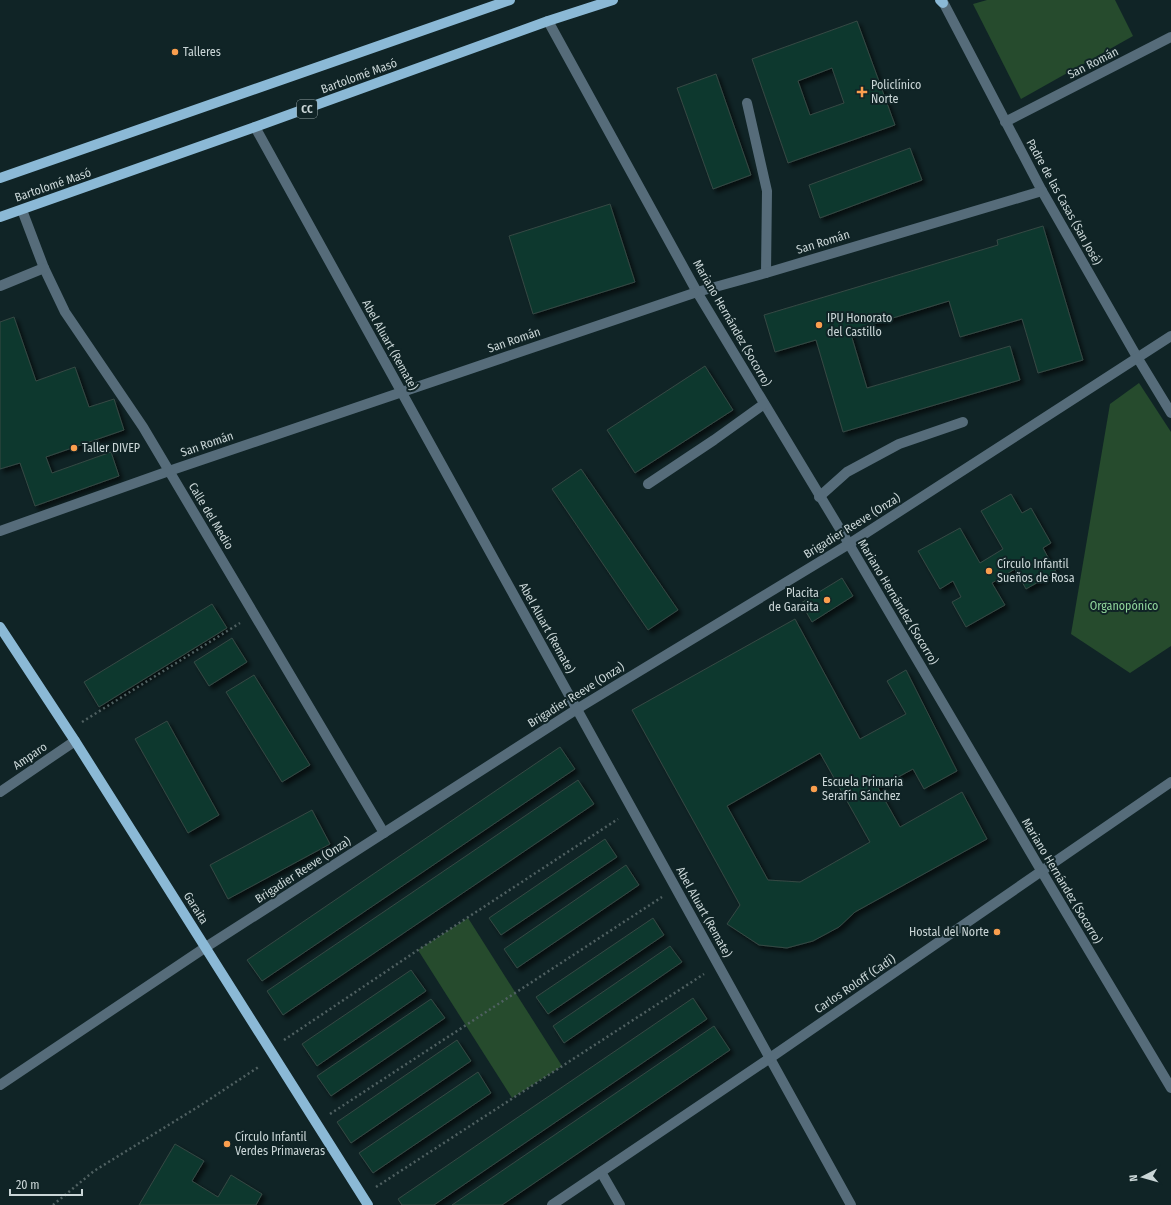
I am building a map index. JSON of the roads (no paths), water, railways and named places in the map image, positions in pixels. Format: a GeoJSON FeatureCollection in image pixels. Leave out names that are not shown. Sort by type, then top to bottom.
{"type":"FeatureCollection","features":[{"type":"Feature","properties":{"kind":"main road","name":"Bartolomé Masó"},"geometry":{"type":"LineString","coordinates":[[0,178],[510,0]]}},
{"type":"Feature","properties":{"kind":"main road","name":"Bartolomé Masó"},"geometry":{"type":"LineString","coordinates":[[0,217],[548,21],[613,0]]}},
{"type":"Feature","properties":{"kind":"main road","name":"Garaita"},"geometry":{"type":"LineString","coordinates":[[0,627],[75,741],[368,1205]]}},
{"type":"Feature","properties":{"kind":"street","name":"Padre de las Casas (San José)"},"geometry":{"type":"LineString","coordinates":[[942,1],[1042,191],[1137,357],[1171,413]]}},
{"type":"Feature","properties":{"kind":"street","name":"Mariano Hernández (Socorro)"},"geometry":{"type":"LineString","coordinates":[[548,21],[697,292],[849,544],[1171,1088]]}},
{"type":"Feature","properties":{"kind":"street","name":"San Román"},"geometry":{"type":"LineString","coordinates":[[1005,122],[1171,37]]}},
{"type":"Feature","properties":{"kind":"street"},"geometry":{"type":"LineString","coordinates":[[747,103],[767,191],[766,273]]}},
{"type":"Feature","properties":{"kind":"street","name":"Abel Aluart (Remate)"},"geometry":{"type":"LineString","coordinates":[[255,127],[851,1205]]}},
{"type":"Feature","properties":{"kind":"street","name":"San Román"},"geometry":{"type":"LineString","coordinates":[[0,531],[169,471],[697,292],[1042,191]]}},
{"type":"Feature","properties":{"kind":"street","name":"Calle del Medio"},"geometry":{"type":"LineString","coordinates":[[22,210],[44,268],[65,312],[143,427],[384,833]]}},
{"type":"Feature","properties":{"kind":"street"},"geometry":{"type":"LineString","coordinates":[[0,286],[44,268]]}},
{"type":"Feature","properties":{"kind":"street","name":"Brigadier Reeve (Onza)"},"geometry":{"type":"LineString","coordinates":[[0,1085],[206,947],[577,709],[849,544],[1171,336]]}},
{"type":"Feature","properties":{"kind":"street"},"geometry":{"type":"LineString","coordinates":[[648,484],[714,440],[764,404]]}},
{"type":"Feature","properties":{"kind":"street"},"geometry":{"type":"LineString","coordinates":[[820,497],[847,472],[899,444],[963,422]]}},
{"type":"Feature","properties":{"kind":"street","name":"Amparo"},"geometry":{"type":"LineString","coordinates":[[0,792],[75,741]]}},
{"type":"Feature","properties":{"kind":"street","name":"Carlos Roloff (Cadí)"},"geometry":{"type":"LineString","coordinates":[[552,1205],[770,1058],[1171,782]]}},
{"type":"Feature","properties":{"kind":"street"},"geometry":{"type":"LineString","coordinates":[[601,1172],[620,1205]]}},
{"type":"Feature","properties":{"kind":"place","name":"Talleres"},"geometry":{"type":"Point","coordinates":[175,52]}},
{"type":"Feature","properties":{"kind":"place","name":"Policlínico Norte"},"geometry":{"type":"Point","coordinates":[862,92]}},
{"type":"Feature","properties":{"kind":"place","name":"IPU Honorato del Castillo"},"geometry":{"type":"Point","coordinates":[819,325]}},
{"type":"Feature","properties":{"kind":"place","name":"Taller DIVEP"},"geometry":{"type":"Point","coordinates":[74,448]}},
{"type":"Feature","properties":{"kind":"place","name":"Círculo Infantil Sueños de Rosa"},"geometry":{"type":"Point","coordinates":[989,571]}},
{"type":"Feature","properties":{"kind":"place","name":"Placita de Garaita"},"geometry":{"type":"Point","coordinates":[827,600]}},
{"type":"Feature","properties":{"kind":"place","name":"Escuela Primaria Serafín Sánchez"},"geometry":{"type":"Point","coordinates":[814,789]}},
{"type":"Feature","properties":{"kind":"place","name":"Hostal del Norte"},"geometry":{"type":"Point","coordinates":[997,932]}},
{"type":"Feature","properties":{"kind":"place","name":"Círculo Infantil Verdes Primaveras"},"geometry":{"type":"Point","coordinates":[227,1144]}},
{"type":"Feature","properties":{"kind":"park label","name":"Organopónico"},"geometry":{"type":"Point","coordinates":[1124,606]}}]}
